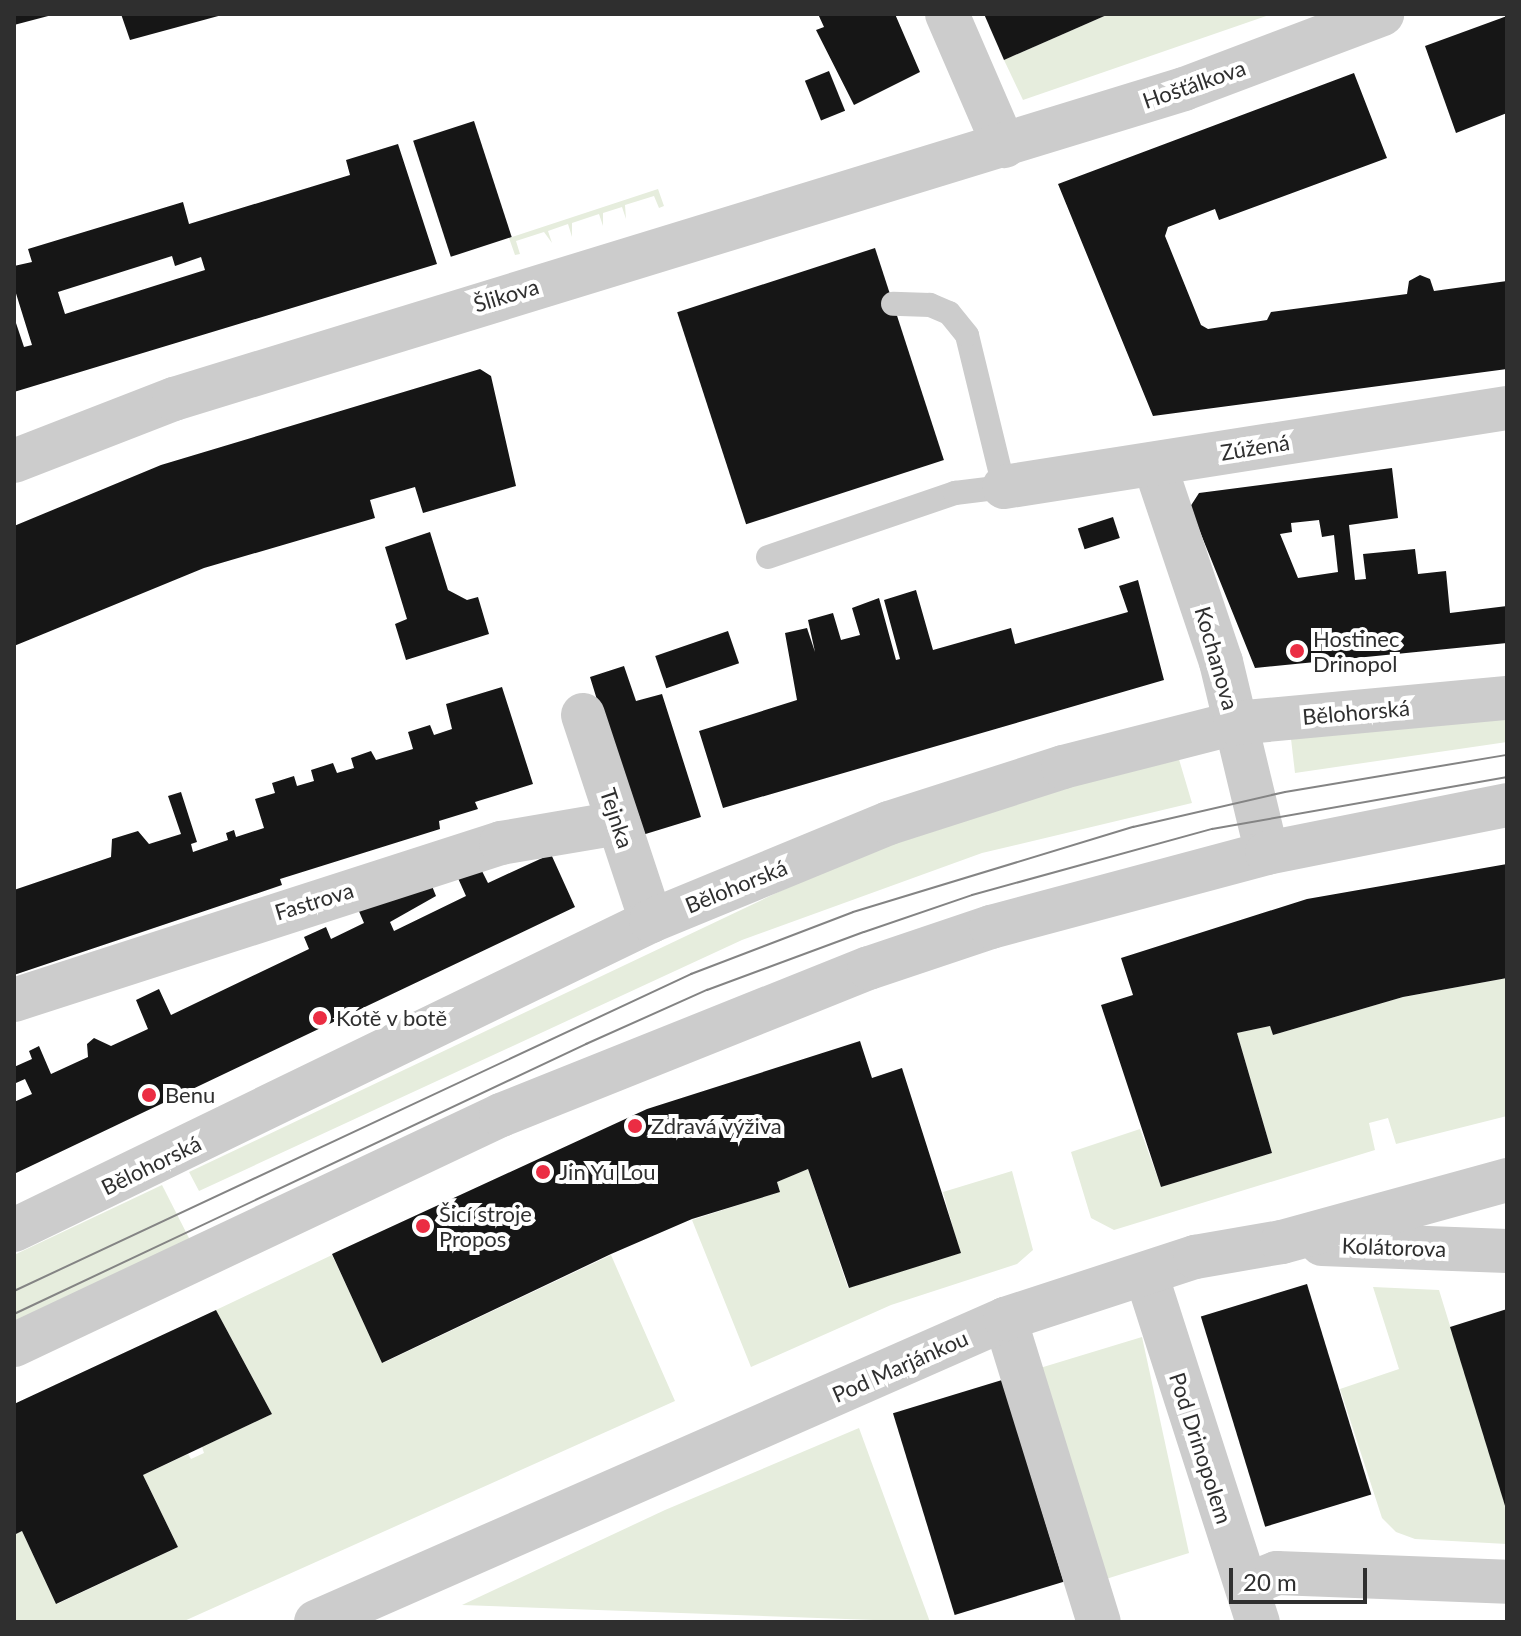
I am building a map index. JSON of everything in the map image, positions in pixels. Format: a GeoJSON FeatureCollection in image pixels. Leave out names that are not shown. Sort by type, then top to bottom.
{"type":"FeatureCollection","features":[{"type":"Feature","properties":{"kind":"street"},"geometry":{"type":"LineString","coordinates":[[947,14],[1004,146]]}},
{"type":"Feature","properties":{"kind":"street","name":"Hošťálkova"},"geometry":{"type":"LineString","coordinates":[[1004,146],[1184,89],[1382,14]]}},
{"type":"Feature","properties":{"kind":"street","name":"Šlikova"},"geometry":{"type":"LineString","coordinates":[[14,461],[204,389],[1004,146]]}},
{"type":"Feature","properties":{"kind":"street","name":"Zúžená"},"geometry":{"type":"LineString","coordinates":[[1004,487],[1155,466],[1507,408]]}},
{"type":"Feature","properties":{"kind":"street","name":"Kochanova"},"geometry":{"type":"LineString","coordinates":[[1155,466],[1221,662],[1267,853]]}},
{"type":"Feature","properties":{"kind":"street","name":"Bělohorská"},"geometry":{"type":"LineString","coordinates":[[14,1230],[651,921],[889,823],[1063,767],[1235,723],[1507,698]]}},
{"type":"Feature","properties":{"kind":"street","name":"Tejnka"},"geometry":{"type":"LineString","coordinates":[[583,715],[651,921]]}},
{"type":"Feature","properties":{"kind":"street"},"geometry":{"type":"LineString","coordinates":[[14,1345],[501,1115],[713,1027],[991,927],[1267,853],[1507,805]]}},
{"type":"Feature","properties":{"kind":"street","name":"Fastrova"},"geometry":{"type":"LineString","coordinates":[[14,1000],[501,843],[618,823]]}},
{"type":"Feature","properties":{"kind":"street","name":"Pod Marjánkou"},"geometry":{"type":"LineString","coordinates":[[316,1622],[1005,1319],[1195,1257],[1282,1242],[1507,1180]]}},
{"type":"Feature","properties":{"kind":"street","name":"Kolátorova"},"geometry":{"type":"LineString","coordinates":[[1282,1242],[1507,1251]]}},
{"type":"Feature","properties":{"kind":"street","name":"Pod Drinopolem"},"geometry":{"type":"LineString","coordinates":[[1146,1274],[1253,1604]]}},
{"type":"Feature","properties":{"kind":"street"},"geometry":{"type":"LineString","coordinates":[[1005,1319],[1099,1622]]}},
{"type":"Feature","properties":{"kind":"street"},"geometry":{"type":"LineString","coordinates":[[1253,1604],[1277,1573],[1507,1582]]}},
{"type":"Feature","properties":{"kind":"lane"},"geometry":{"type":"LineString","coordinates":[[768,557],[955,493],[1004,487],[967,335],[949,313],[930,305],[893,304]]}},
{"type":"Feature","properties":{"kind":"green space"},"geometry":{"type":"Polygon","coordinates":[[[1109,14],[1272,14],[1023,100],[1004,60],[1109,14]]]}},
{"type":"Feature","properties":{"kind":"green space"},"geometry":{"type":"Polygon","coordinates":[[[658,189],[664,206],[659,208],[654,196],[625,205],[626,219],[622,207],[603,213],[603,226],[599,214],[572,223],[572,237],[568,224],[548,231],[552,243],[544,232],[516,241],[520,254],[515,255],[509,238],[658,189]]]}},
{"type":"Feature","properties":{"kind":"green space"},"geometry":{"type":"Polygon","coordinates":[[[1507,713],[1507,742],[1295,773],[1291,739],[1507,713]]]}},
{"type":"Feature","properties":{"kind":"green space"},"geometry":{"type":"Polygon","coordinates":[[[1178,756],[1192,803],[982,853],[742,940],[199,1191],[189,1172],[869,849],[957,818],[1178,756]]]}},
{"type":"Feature","properties":{"kind":"green space"},"geometry":{"type":"Polygon","coordinates":[[[1507,978],[1507,1116],[1396,1144],[1388,1118],[1369,1123],[1375,1150],[1114,1230],[1091,1218],[1071,1152],[1140,1129],[1161,1187],[1272,1153],[1237,1033],[1270,1026],[1273,1035],[1403,997],[1507,978]]]}},
{"type":"Feature","properties":{"kind":"green space"},"geometry":{"type":"Polygon","coordinates":[[[808,1169],[848,1288],[960,1253],[943,1192],[1012,1171],[1033,1250],[1017,1264],[891,1305],[751,1367],[692,1220],[779,1192],[777,1182],[808,1169]]]}},
{"type":"Feature","properties":{"kind":"green space"},"geometry":{"type":"Polygon","coordinates":[[[162,1185],[190,1240],[14,1323],[14,1255],[162,1185]]]}},
{"type":"Feature","properties":{"kind":"green space"},"geometry":{"type":"Polygon","coordinates":[[[332,1255],[383,1363],[611,1255],[675,1401],[182,1622],[14,1622],[14,1535],[22,1531],[57,1604],[178,1547],[143,1475],[188,1454],[191,1459],[204,1453],[202,1447],[272,1414],[216,1310],[332,1255]]]}},
{"type":"Feature","properties":{"kind":"green space"},"geometry":{"type":"Polygon","coordinates":[[[1373,1287],[1439,1290],[1507,1511],[1507,1544],[1415,1539],[1396,1532],[1382,1518],[1340,1389],[1399,1369],[1373,1287]]]}},
{"type":"Feature","properties":{"kind":"green space"},"geometry":{"type":"Polygon","coordinates":[[[1142,1337],[1189,1553],[1106,1579],[1040,1368],[1142,1337]]]}},
{"type":"Feature","properties":{"kind":"green space"},"geometry":{"type":"Polygon","coordinates":[[[859,1428],[930,1622],[462,1605],[665,1510],[859,1428]]]}},
{"type":"Feature","properties":{"kind":"building"},"geometry":{"type":"Polygon","coordinates":[[[14,14],[52,14],[52,15],[14,25],[14,14]]]}},
{"type":"Feature","properties":{"kind":"building"},"geometry":{"type":"Polygon","coordinates":[[[121,14],[222,14],[222,15],[130,40],[121,14]]]}},
{"type":"Feature","properties":{"kind":"building"},"geometry":{"type":"Polygon","coordinates":[[[818,14],[895,14],[920,72],[854,105],[816,30],[824,27],[818,14]]]}},
{"type":"Feature","properties":{"kind":"building"},"geometry":{"type":"Polygon","coordinates":[[[984,14],[1109,14],[1004,60],[984,14]]]}},
{"type":"Feature","properties":{"kind":"building"},"geometry":{"type":"Polygon","coordinates":[[[1507,16],[1507,113],[1456,133],[1425,46],[1507,16]]]}},
{"type":"Feature","properties":{"kind":"building"},"geometry":{"type":"Polygon","coordinates":[[[829,71],[845,111],[821,121],[805,81],[829,71]]]}},
{"type":"Feature","properties":{"kind":"building"},"geometry":{"type":"Polygon","coordinates":[[[1354,73],[1387,158],[1219,220],[1215,209],[1168,227],[1165,236],[1201,325],[1208,329],[1267,320],[1271,312],[1407,294],[1409,281],[1420,275],[1430,279],[1434,291],[1507,281],[1507,369],[1153,416],[1058,184],[1354,73]]]}},
{"type":"Feature","properties":{"kind":"building"},"geometry":{"type":"Polygon","coordinates":[[[474,121],[512,237],[451,257],[413,141],[474,121]]]}},
{"type":"Feature","properties":{"kind":"building"},"geometry":{"type":"Polygon","coordinates":[[[398,144],[437,264],[14,392],[14,317],[24,347],[32,345],[14,287],[14,266],[32,262],[28,249],[183,202],[189,224],[350,175],[346,160],[398,144]],[[172,256],[58,292],[65,314],[205,270],[201,257],[175,266],[172,256]]]}},
{"type":"Feature","properties":{"kind":"building"},"geometry":{"type":"Polygon","coordinates":[[[875,248],[944,460],[746,524],[677,312],[875,248]]]}},
{"type":"Feature","properties":{"kind":"building"},"geometry":{"type":"Polygon","coordinates":[[[480,369],[491,376],[516,486],[423,513],[415,487],[370,500],[375,518],[204,568],[14,646],[14,526],[161,465],[480,369]]]}},
{"type":"Feature","properties":{"kind":"building"},"geometry":{"type":"Polygon","coordinates":[[[1392,468],[1398,518],[1349,525],[1355,580],[1366,579],[1363,554],[1415,549],[1418,574],[1446,571],[1450,613],[1507,606],[1507,643],[1255,668],[1190,507],[1199,493],[1392,468]],[[1319,520],[1291,523],[1292,532],[1280,534],[1298,578],[1338,572],[1334,535],[1322,537],[1319,520]]]}},
{"type":"Feature","properties":{"kind":"building"},"geometry":{"type":"Polygon","coordinates":[[[1113,517],[1120,538],[1085,549],[1078,528],[1113,517]]]}},
{"type":"Feature","properties":{"kind":"building"},"geometry":{"type":"Polygon","coordinates":[[[430,532],[448,590],[467,600],[478,597],[489,634],[406,660],[395,624],[407,619],[385,547],[430,532]]]}},
{"type":"Feature","properties":{"kind":"building"},"geometry":{"type":"Polygon","coordinates":[[[1138,580],[1164,680],[723,808],[699,731],[797,700],[785,633],[807,628],[815,652],[808,620],[833,613],[841,640],[860,635],[852,608],[879,598],[896,660],[900,659],[884,600],[916,590],[933,650],[1011,628],[1015,644],[1128,612],[1119,586],[1138,580]]]}},
{"type":"Feature","properties":{"kind":"building"},"geometry":{"type":"Polygon","coordinates":[[[728,631],[739,663],[666,688],[655,656],[728,631]]]}},
{"type":"Feature","properties":{"kind":"building"},"geometry":{"type":"Polygon","coordinates":[[[624,666],[636,701],[662,694],[701,817],[639,836],[590,677],[624,666]]]}},
{"type":"Feature","properties":{"kind":"building"},"geometry":{"type":"Polygon","coordinates":[[[502,687],[533,784],[475,802],[478,809],[439,821],[440,829],[280,879],[282,885],[14,975],[14,890],[111,857],[112,839],[138,831],[149,844],[181,834],[168,796],[181,792],[197,842],[191,844],[193,852],[228,840],[226,833],[234,830],[236,837],[264,828],[255,799],[275,793],[272,783],[294,776],[297,786],[314,781],[311,770],[333,763],[337,773],[354,768],[351,758],[371,751],[376,760],[413,749],[408,732],[430,725],[434,735],[452,729],[446,704],[502,687]]]}},
{"type":"Feature","properties":{"kind":"building"},"geometry":{"type":"Polygon","coordinates":[[[551,854],[575,907],[14,1174],[14,1102],[32,1094],[25,1079],[16,1083],[14,1067],[32,1059],[29,1051],[39,1046],[51,1074],[88,1057],[87,1044],[94,1038],[111,1046],[148,1029],[136,1000],[159,989],[171,1015],[309,949],[304,937],[326,927],[331,939],[364,923],[358,909],[432,886],[436,896],[390,922],[394,931],[466,896],[457,876],[481,869],[488,883],[551,854]]]}},
{"type":"Feature","properties":{"kind":"building"},"geometry":{"type":"Polygon","coordinates":[[[1507,864],[1507,978],[1403,997],[1273,1035],[1270,1026],[1237,1033],[1272,1153],[1161,1187],[1101,1005],[1133,995],[1121,958],[1307,899],[1507,864]]]}},
{"type":"Feature","properties":{"kind":"building"},"geometry":{"type":"Polygon","coordinates":[[[860,1041],[872,1078],[902,1068],[961,1253],[849,1288],[808,1169],[777,1182],[780,1192],[692,1219],[382,1363],[332,1254],[647,1109],[860,1041]]]}},
{"type":"Feature","properties":{"kind":"building"},"geometry":{"type":"Polygon","coordinates":[[[1307,1284],[1371,1494],[1265,1527],[1201,1316],[1307,1284]]]}},
{"type":"Feature","properties":{"kind":"building"},"geometry":{"type":"Polygon","coordinates":[[[1507,1309],[1507,1509],[1506,1509],[1450,1327],[1507,1309]]]}},
{"type":"Feature","properties":{"kind":"building"},"geometry":{"type":"Polygon","coordinates":[[[216,1310],[272,1414],[143,1475],[178,1547],[56,1604],[22,1531],[14,1535],[14,1404],[216,1310]]]}},
{"type":"Feature","properties":{"kind":"building"},"geometry":{"type":"Polygon","coordinates":[[[1002,1380],[1064,1582],[955,1615],[893,1413],[1002,1380]]]}},
{"type":"Feature","properties":{"kind":"tram line"},"geometry":{"type":"LineString","coordinates":[[14,1291],[691,974],[853,912],[1133,827],[1285,792],[1507,755]]}},
{"type":"Feature","properties":{"kind":"tram line"},"geometry":{"type":"LineString","coordinates":[[14,1314],[586,1044],[707,990],[864,932],[972,895],[1212,829],[1507,777]]}},
{"type":"Feature","properties":{"kind":"place","name":"Hostinec Drinopol"},"geometry":{"type":"Point","coordinates":[1297,651]}},
{"type":"Feature","properties":{"kind":"place","name":"Kotě v botě"},"geometry":{"type":"Point","coordinates":[320,1018]}},
{"type":"Feature","properties":{"kind":"place","name":"Benu"},"geometry":{"type":"Point","coordinates":[149,1095]}},
{"type":"Feature","properties":{"kind":"place","name":"Zdravá výživa"},"geometry":{"type":"Point","coordinates":[635,1126]}},
{"type":"Feature","properties":{"kind":"place","name":"Jin Yu Lou"},"geometry":{"type":"Point","coordinates":[543,1172]}},
{"type":"Feature","properties":{"kind":"place","name":"Šicí stroje Propos"},"geometry":{"type":"Point","coordinates":[423,1226]}}]}
